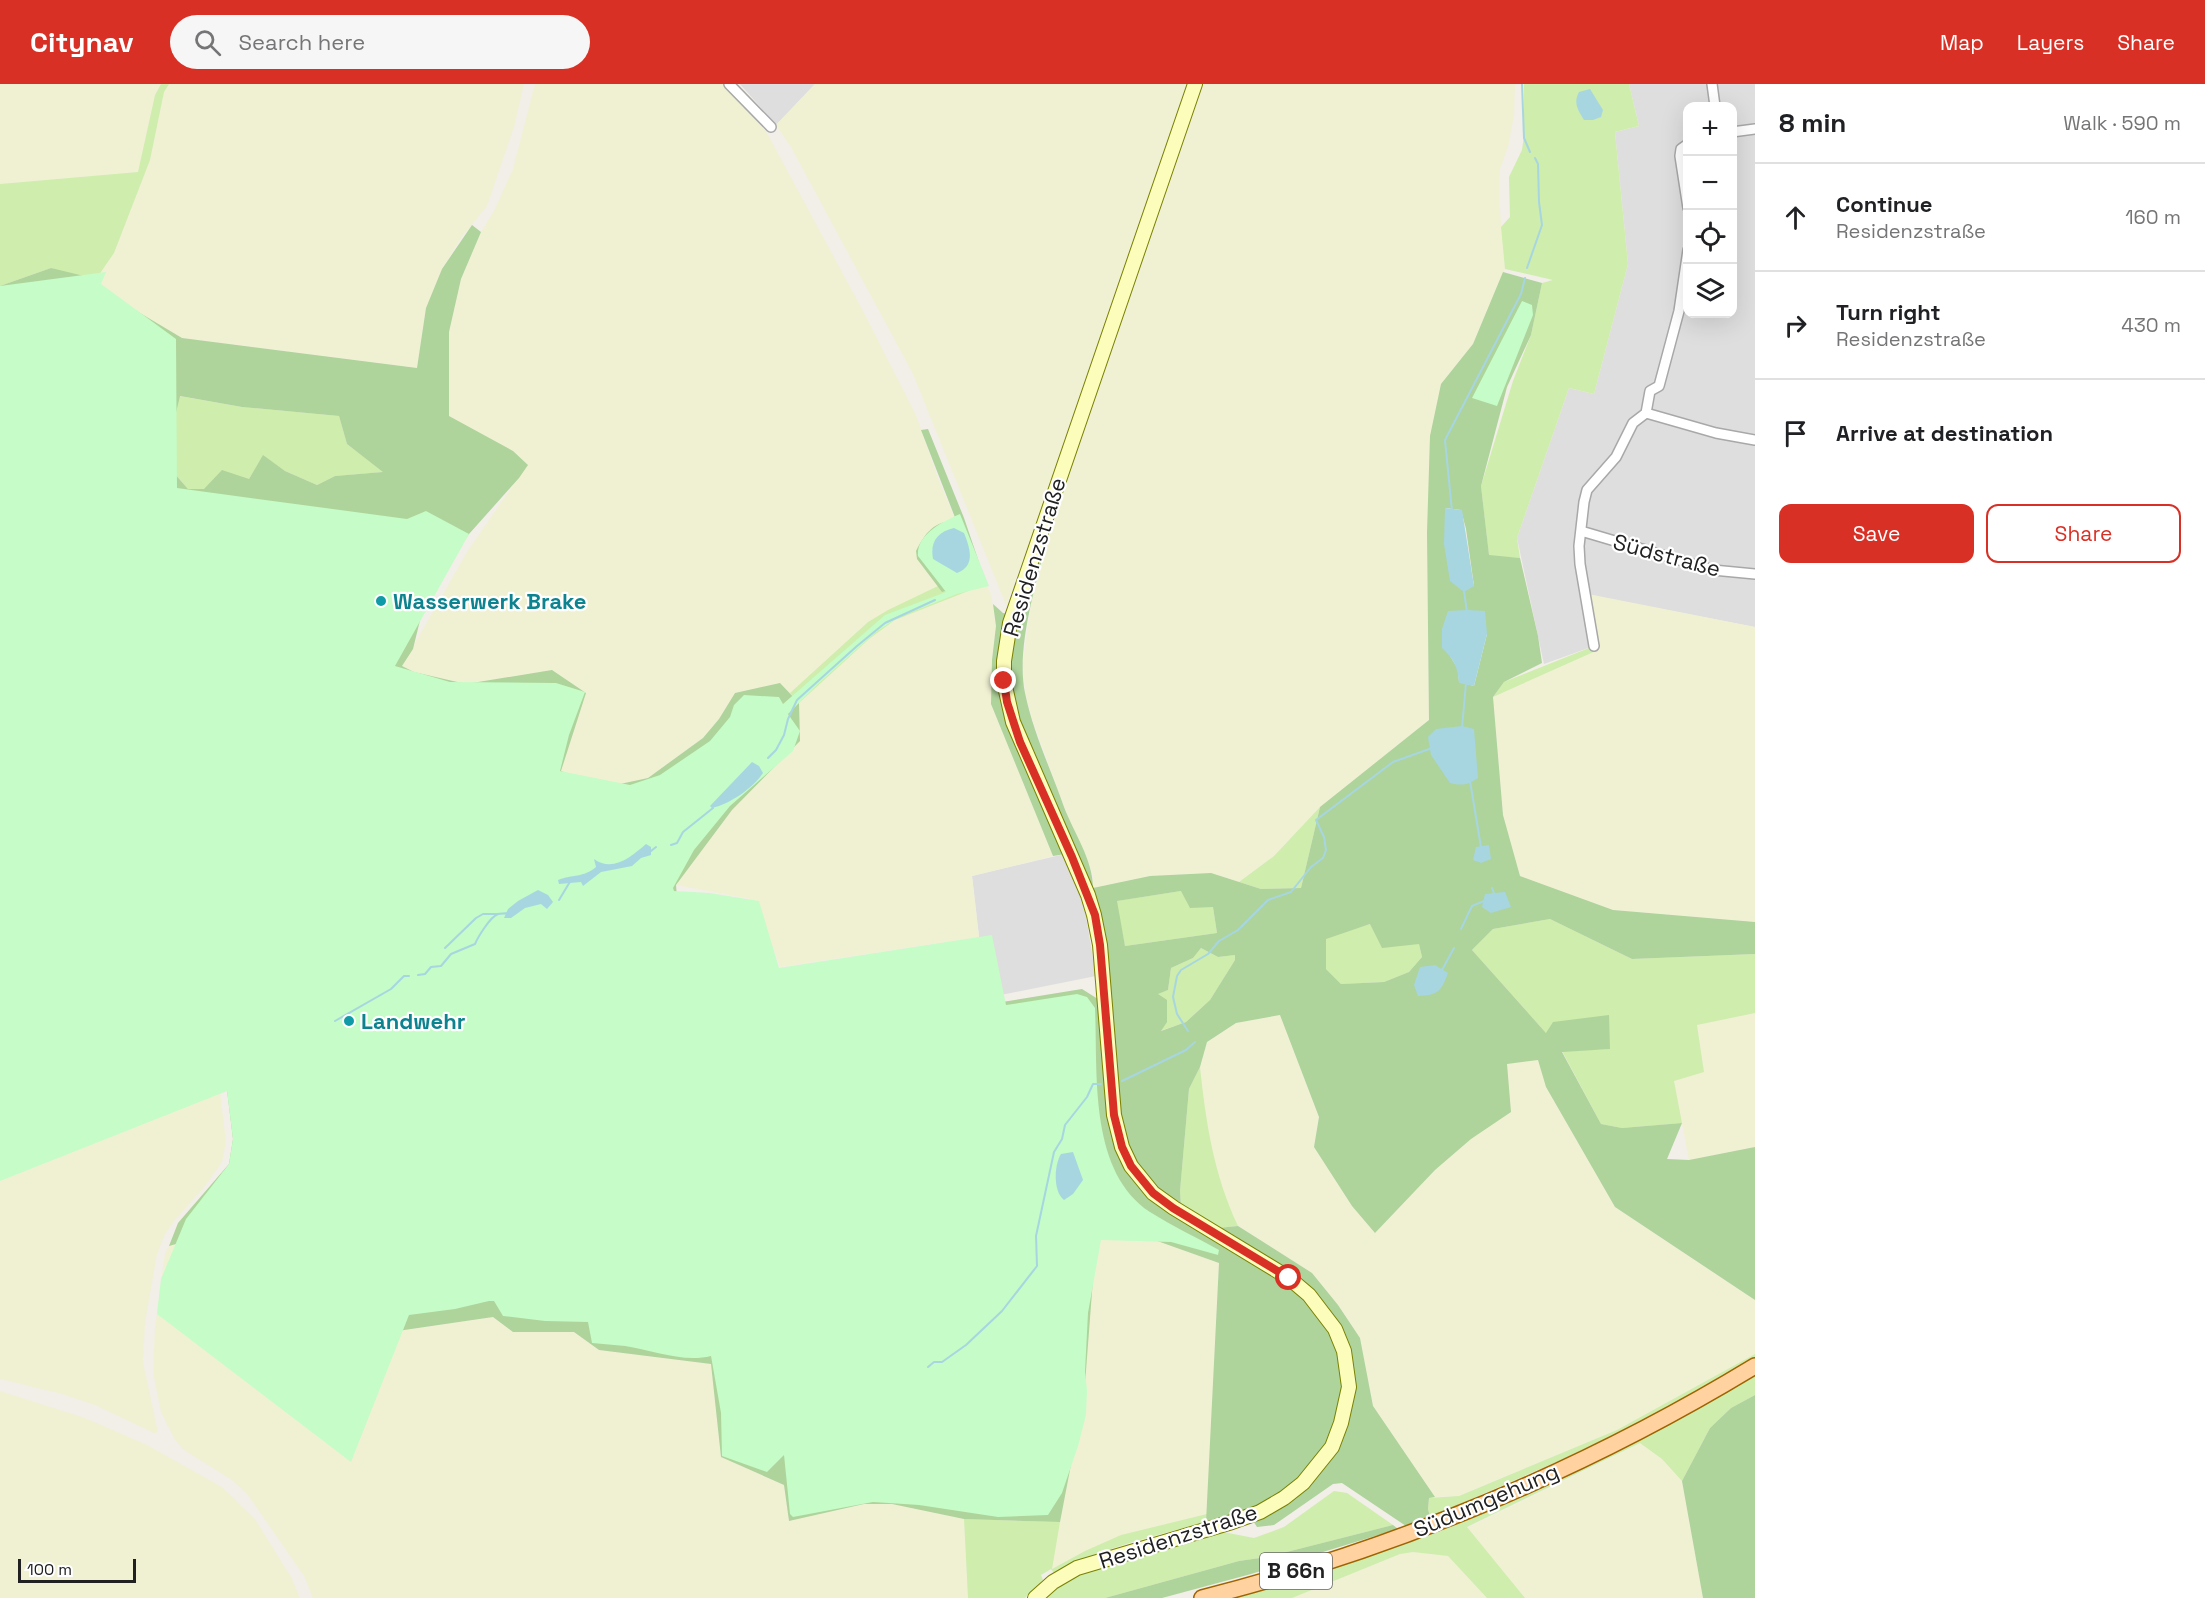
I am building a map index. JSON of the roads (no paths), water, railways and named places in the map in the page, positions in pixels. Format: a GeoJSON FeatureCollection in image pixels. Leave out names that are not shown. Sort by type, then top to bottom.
{"type":"FeatureCollection","features":[{"type":"Feature","properties":{"kind":"main road","name":"Residenzstraße"},"geometry":{"type":"LineString","coordinates":[[1035,1598],[1053,1582],[1077,1568],[1260,1512],[1284,1498],[1311,1474],[1332,1447],[1341,1423],[1349,1387],[1344,1351],[1335,1329],[1309,1295],[1289,1278],[1173,1208],[1153,1193],[1131,1166],[1122,1147],[1114,1115],[1102,964],[1095,915],[1072,857],[1020,742],[1007,702],[1004,681],[1004,661],[1010,623],[1195,84]]}},
{"type":"Feature","properties":{"kind":"main road","name":"Südumgehung"},"geometry":{"type":"LineString","coordinates":[[1202,1598],[1292,1573],[1389,1541],[1445,1519],[1614,1444],[1755,1366]]}},
{"type":"Feature","properties":{"kind":"street"},"geometry":{"type":"LineString","coordinates":[[729,84],[771,127]]}},
{"type":"Feature","properties":{"kind":"street"},"geometry":{"type":"LineString","coordinates":[[1712,84],[1714,102]]}},
{"type":"Feature","properties":{"kind":"street"},"geometry":{"type":"LineString","coordinates":[[1737,131],[1755,129]]}},
{"type":"Feature","properties":{"kind":"street"},"geometry":{"type":"LineString","coordinates":[[1683,148],[1680,156],[1683,176]]}},
{"type":"Feature","properties":{"kind":"street"},"geometry":{"type":"LineString","coordinates":[[1594,646],[1580,564],[1581,531],[1587,490],[1616,457],[1633,423],[1646,413],[1650,391],[1659,386],[1674,332],[1686,264]]}},
{"type":"Feature","properties":{"kind":"street"},"geometry":{"type":"LineString","coordinates":[[1646,413],[1716,433],[1755,440]]}},
{"type":"Feature","properties":{"kind":"street","name":"Südstraße"},"geometry":{"type":"LineString","coordinates":[[1581,531],[1713,570],[1755,574]]}},
{"type":"Feature","properties":{"kind":"water"},"geometry":{"type":"Polygon","coordinates":[[[1590,89],[1603,110],[1601,117],[1584,120],[1578,110],[1576,100],[1579,92],[1590,89]]]}},
{"type":"Feature","properties":{"kind":"water"},"geometry":{"type":"Polygon","coordinates":[[[1445,508],[1462,510],[1474,586],[1464,592],[1450,581],[1444,544],[1445,508]]]}},
{"type":"Feature","properties":{"kind":"water"},"geometry":{"type":"Polygon","coordinates":[[[954,528],[964,533],[970,556],[967,566],[957,573],[933,559],[932,553],[939,535],[954,528]]]}},
{"type":"Feature","properties":{"kind":"water"},"geometry":{"type":"Polygon","coordinates":[[[1448,611],[1485,611],[1487,634],[1474,686],[1459,683],[1454,663],[1442,648],[1442,629],[1448,611]]]}},
{"type":"Feature","properties":{"kind":"water"},"geometry":{"type":"Polygon","coordinates":[[[1462,726],[1474,729],[1478,778],[1465,784],[1450,783],[1431,755],[1428,737],[1436,729],[1462,726]]]}},
{"type":"Feature","properties":{"kind":"water"},"geometry":{"type":"Polygon","coordinates":[[[752,762],[759,766],[763,773],[759,779],[733,799],[712,808],[710,806],[752,762]]]}},
{"type":"Feature","properties":{"kind":"water"},"geometry":{"type":"Polygon","coordinates":[[[646,844],[651,847],[651,855],[641,858],[632,866],[601,872],[583,886],[581,882],[559,884],[558,880],[582,874],[596,867],[594,859],[601,863],[615,864],[628,858],[646,844]]]}},
{"type":"Feature","properties":{"kind":"water"},"geometry":{"type":"Polygon","coordinates":[[[1489,845],[1491,859],[1481,863],[1473,860],[1476,847],[1489,845]]]}},
{"type":"Feature","properties":{"kind":"water"},"geometry":{"type":"Polygon","coordinates":[[[538,890],[548,895],[553,902],[547,909],[541,904],[525,908],[511,918],[504,918],[508,909],[538,890]]]}},
{"type":"Feature","properties":{"kind":"water"},"geometry":{"type":"Polygon","coordinates":[[[1505,892],[1511,907],[1491,913],[1482,907],[1485,894],[1505,892]]]}},
{"type":"Feature","properties":{"kind":"water"},"geometry":{"type":"Polygon","coordinates":[[[1435,965],[1448,973],[1441,988],[1430,995],[1418,996],[1414,985],[1420,967],[1435,965]]]}},
{"type":"Feature","properties":{"kind":"water"},"geometry":{"type":"Polygon","coordinates":[[[1073,1152],[1083,1180],[1073,1194],[1064,1200],[1056,1185],[1057,1165],[1061,1154],[1073,1152]]]}},
{"type":"Feature","properties":{"kind":"waterway"},"geometry":{"type":"LineString","coordinates":[[1522,84],[1524,138],[1530,152]]}},
{"type":"Feature","properties":{"kind":"waterway"},"geometry":{"type":"LineString","coordinates":[[1527,268],[1542,225],[1538,164],[1535,158]]}},
{"type":"Feature","properties":{"kind":"waterway"},"geometry":{"type":"LineString","coordinates":[[1452,511],[1445,440],[1521,294],[1525,278]]}},
{"type":"Feature","properties":{"kind":"waterway"},"geometry":{"type":"LineString","coordinates":[[1464,591],[1467,612]]}},
{"type":"Feature","properties":{"kind":"waterway"},"geometry":{"type":"LineString","coordinates":[[768,758],[776,750],[784,735],[788,719],[797,700],[885,623],[935,600]]}},
{"type":"Feature","properties":{"kind":"waterway"},"geometry":{"type":"LineString","coordinates":[[1462,728],[1466,683]]}},
{"type":"Feature","properties":{"kind":"waterway"},"geometry":{"type":"LineString","coordinates":[[1188,1031],[1177,1014],[1173,997],[1177,976],[1181,970],[1208,954],[1219,941],[1238,930],[1268,900],[1291,892],[1311,867],[1323,858],[1326,850],[1324,837],[1316,820],[1393,762],[1432,748]]}},
{"type":"Feature","properties":{"kind":"waterway"},"geometry":{"type":"LineString","coordinates":[[1470,781],[1481,847]]}},
{"type":"Feature","properties":{"kind":"waterway"},"geometry":{"type":"LineString","coordinates":[[671,845],[677,843],[683,832],[713,808]]}},
{"type":"Feature","properties":{"kind":"waterway"},"geometry":{"type":"LineString","coordinates":[[651,851],[656,847]]}},
{"type":"Feature","properties":{"kind":"waterway"},"geometry":{"type":"LineString","coordinates":[[559,900],[571,880]]}},
{"type":"Feature","properties":{"kind":"waterway"},"geometry":{"type":"LineString","coordinates":[[1491,895],[1494,893],[1492,888]]}},
{"type":"Feature","properties":{"kind":"waterway"},"geometry":{"type":"LineString","coordinates":[[1461,929],[1472,906],[1484,901]]}},
{"type":"Feature","properties":{"kind":"waterway"},"geometry":{"type":"LineString","coordinates":[[418,975],[425,974],[431,967],[441,966],[451,954],[475,944],[491,919],[498,914],[508,913]]}},
{"type":"Feature","properties":{"kind":"waterway"},"geometry":{"type":"LineString","coordinates":[[445,948],[476,918],[483,914],[498,914]]}},
{"type":"Feature","properties":{"kind":"waterway"},"geometry":{"type":"LineString","coordinates":[[1442,970],[1454,948]]}},
{"type":"Feature","properties":{"kind":"waterway"},"geometry":{"type":"LineString","coordinates":[[335,1021],[391,989],[404,976],[409,976]]}},
{"type":"Feature","properties":{"kind":"waterway"},"geometry":{"type":"LineString","coordinates":[[1122,1081],[1186,1050],[1195,1042]]}},
{"type":"Feature","properties":{"kind":"waterway"},"geometry":{"type":"LineString","coordinates":[[928,1367],[934,1362],[942,1362],[966,1345],[1002,1311],[1037,1266],[1036,1236],[1054,1152],[1062,1139],[1065,1125],[1087,1097],[1093,1084],[1101,1084]]}},
{"type":"Feature","properties":{"kind":"place","name":"Wasserwerk Brake"},"geometry":{"type":"Point","coordinates":[381,601]}},
{"type":"Feature","properties":{"kind":"place","name":"Landwehr"},"geometry":{"type":"Point","coordinates":[349,1021]}}]}
